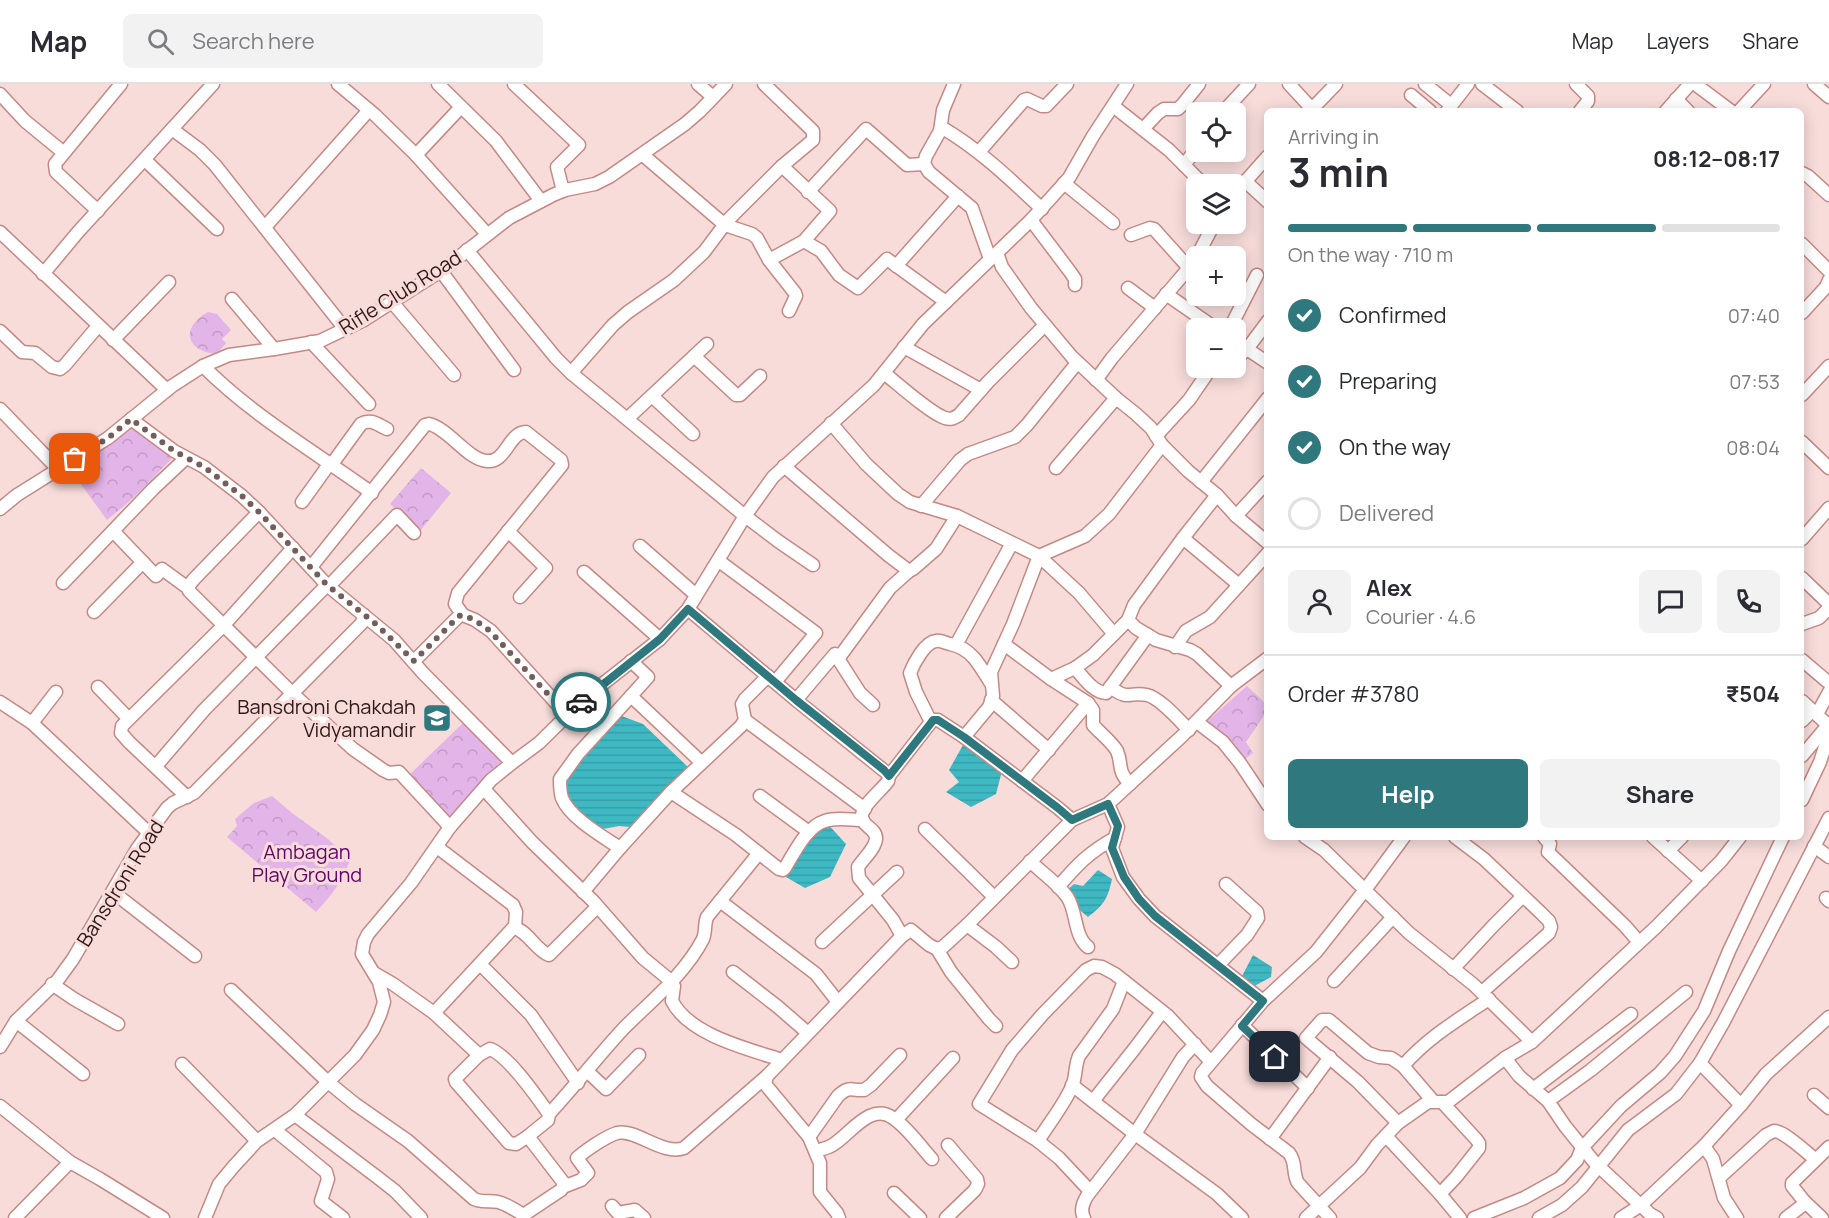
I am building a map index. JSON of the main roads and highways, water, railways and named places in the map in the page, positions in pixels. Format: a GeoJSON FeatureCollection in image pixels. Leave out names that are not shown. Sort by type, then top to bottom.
{"type":"FeatureCollection","features":[{"type":"Feature","properties":{"kind":"water"},"geometry":{"type":"Polygon","coordinates":[[[619,715],[643,724],[688,767],[630,827],[619,826],[603,829],[570,806],[561,785],[619,715]]]}},
{"type":"Feature","properties":{"kind":"water"},"geometry":{"type":"Polygon","coordinates":[[[963,745],[1002,771],[996,794],[971,807],[946,792],[959,782],[949,770],[963,745]]]}},
{"type":"Feature","properties":{"kind":"water"},"geometry":{"type":"Polygon","coordinates":[[[825,821],[846,844],[830,877],[805,888],[779,873],[825,821]]]}},
{"type":"Feature","properties":{"kind":"water"},"geometry":{"type":"Polygon","coordinates":[[[1098,870],[1112,879],[1104,901],[1088,917],[1062,895],[1074,884],[1083,886],[1098,870]]]}},
{"type":"Feature","properties":{"kind":"water"},"geometry":{"type":"Polygon","coordinates":[[[1253,955],[1272,967],[1271,977],[1249,989],[1241,978],[1253,955]]]}},
{"type":"Feature","properties":{"kind":"place","name":"Bansdroni Chakdah Vidyamandir"},"geometry":{"type":"Point","coordinates":[437,718]}},
{"type":"Feature","properties":{"kind":"park label","name":"Ambagan Play Ground"},"geometry":{"type":"Point","coordinates":[307,862]}}]}
